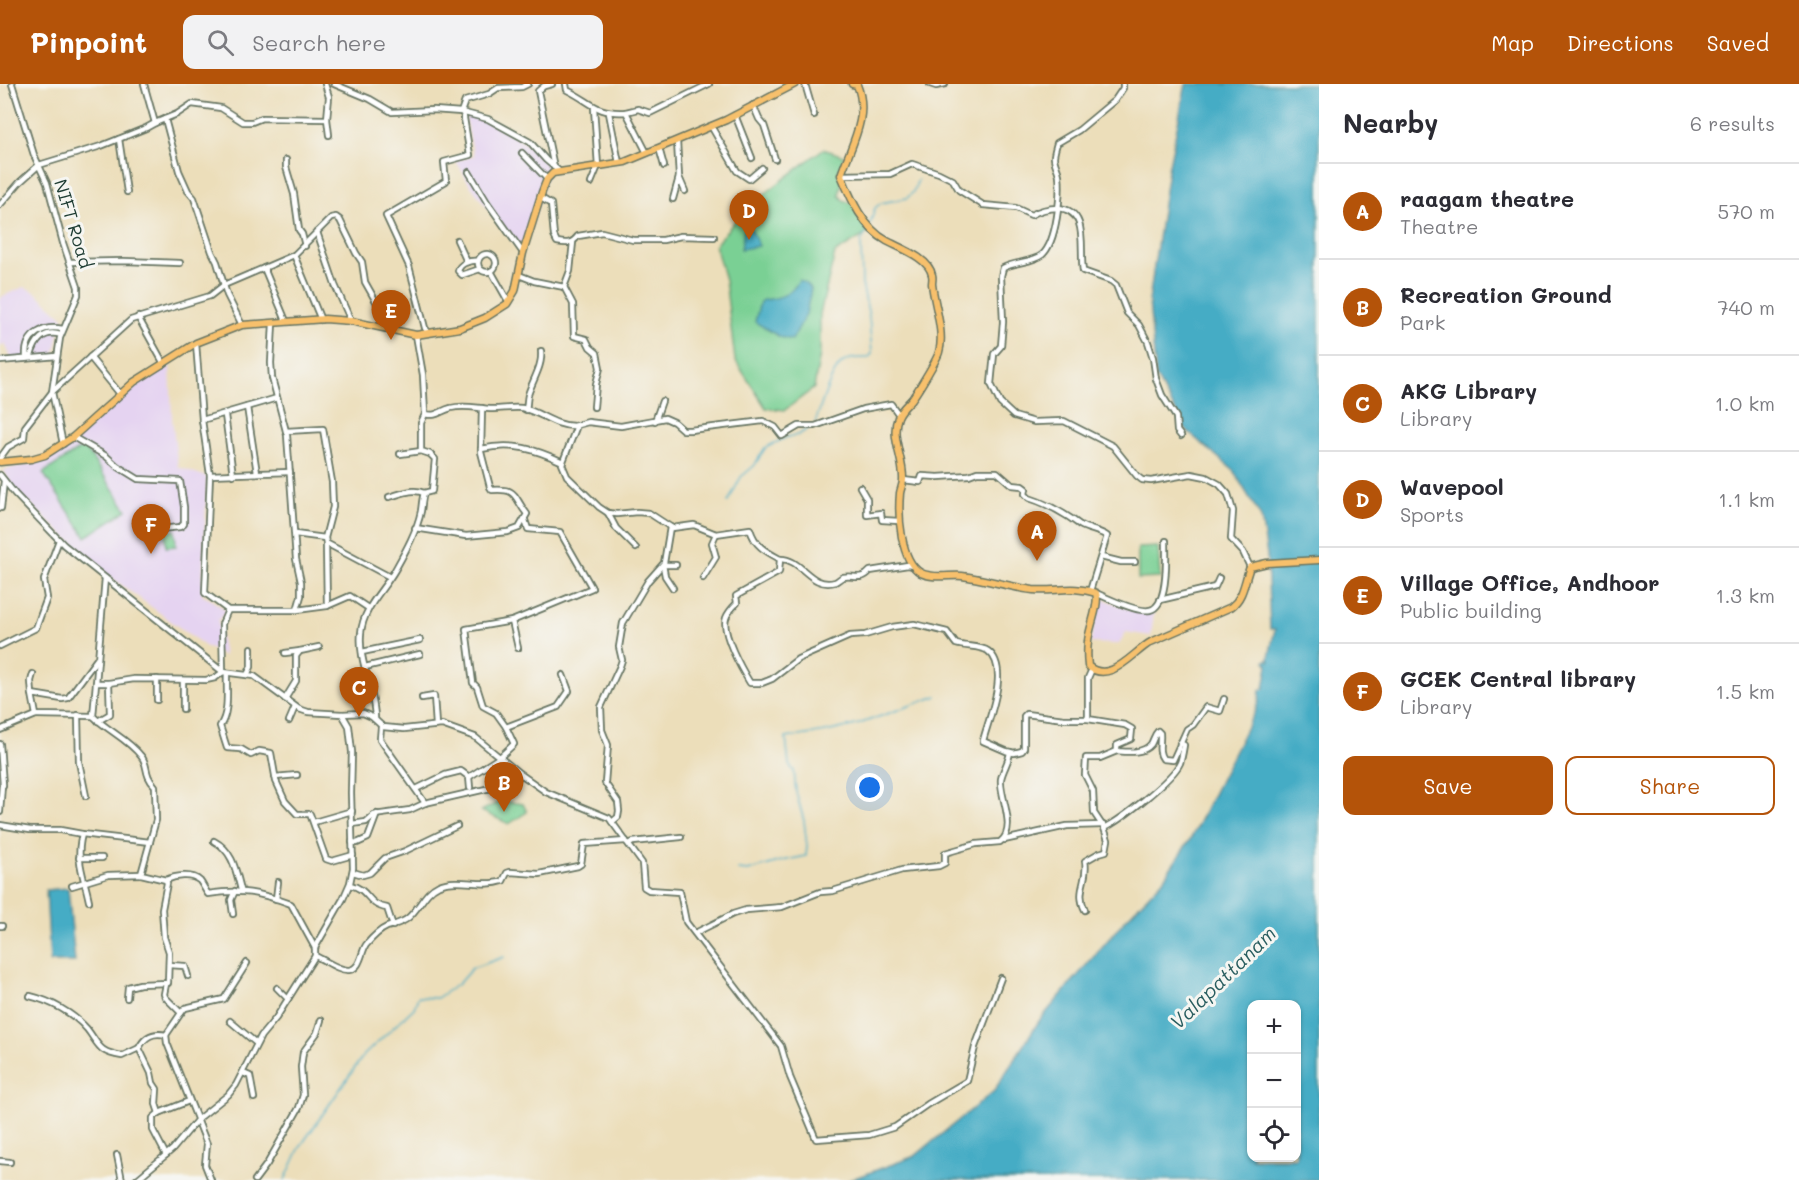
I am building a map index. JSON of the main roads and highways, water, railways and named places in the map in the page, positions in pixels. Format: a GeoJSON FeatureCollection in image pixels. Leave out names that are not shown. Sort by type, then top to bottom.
{"type":"FeatureCollection","features":[{"type":"Feature","properties":{"kind":"main road"},"geometry":{"type":"LineString","coordinates":[[0,461],[31,459],[45,455],[73,436],[120,394],[164,364],[196,344],[242,325],[285,321],[351,321],[416,335],[473,324],[498,311],[515,291],[547,179],[556,169],[619,163],[711,126],[795,84]]}},
{"type":"Feature","properties":{"kind":"main road"},"geometry":{"type":"LineString","coordinates":[[852,84],[858,84],[862,101],[859,129],[842,175],[850,195],[867,224],[877,235],[908,250],[924,263],[932,275],[939,323],[939,352],[912,398],[897,418],[897,446],[903,480],[900,493],[900,524],[906,552],[913,567],[927,575],[970,577],[1030,590],[1071,587],[1093,592],[1098,600],[1088,643],[1088,666],[1099,671],[1113,670],[1151,642],[1231,607],[1243,592],[1250,567],[1267,563],[1319,560]]}},
{"type":"Feature","properties":{"kind":"water","name":"Valapattanam"},"geometry":{"type":"Polygon","coordinates":[[[1186,84],[1319,84],[1319,1180],[849,1180],[915,1156],[994,1091],[1039,1021],[1124,921],[1162,881],[1191,838],[1255,711],[1260,690],[1264,689],[1268,665],[1265,661],[1268,659],[1270,662],[1275,629],[1270,629],[1267,555],[1261,517],[1233,470],[1187,431],[1156,377],[1149,301],[1168,170],[1186,84]]]}},
{"type":"Feature","properties":{"kind":"water"},"geometry":{"type":"Polygon","coordinates":[[[751,229],[759,246],[741,249],[744,230],[751,229]]]}},
{"type":"Feature","properties":{"kind":"water"},"geometry":{"type":"Polygon","coordinates":[[[799,280],[811,289],[806,314],[792,340],[780,337],[755,322],[760,302],[784,295],[793,289],[799,280]]]}},
{"type":"Feature","properties":{"kind":"water"},"geometry":{"type":"Polygon","coordinates":[[[68,888],[75,962],[50,962],[46,890],[68,888]]]}},
{"type":"Feature","properties":{"kind":"waterway"},"geometry":{"type":"LineString","coordinates":[[870,224],[875,208],[881,203],[907,198],[913,192],[918,180]]}},
{"type":"Feature","properties":{"kind":"waterway"},"geometry":{"type":"LineString","coordinates":[[815,423],[829,384],[840,365],[850,359],[868,358],[872,354],[869,316],[862,284],[861,242],[867,231]]}},
{"type":"Feature","properties":{"kind":"waterway"},"geometry":{"type":"LineString","coordinates":[[728,502],[741,477],[754,466],[765,448],[787,437],[798,435],[809,428]]}},
{"type":"Feature","properties":{"kind":"waterway"},"geometry":{"type":"LineString","coordinates":[[738,870],[748,871],[806,856],[804,821],[796,792],[794,771],[789,765],[786,738],[856,725],[937,696]]}},
{"type":"Feature","properties":{"kind":"waterway"},"geometry":{"type":"LineString","coordinates":[[285,1180],[300,1147],[363,1056],[414,1008],[418,997],[437,998],[458,984],[472,968],[504,957]]}},
{"type":"Feature","properties":{"kind":"place","name":"Wavepool"},"geometry":{"type":"Point","coordinates":[749,240]}},
{"type":"Feature","properties":{"kind":"place","name":"Village Office, Andhoor"},"geometry":{"type":"Point","coordinates":[391,340]}},
{"type":"Feature","properties":{"kind":"place","name":"GCEK Central library"},"geometry":{"type":"Point","coordinates":[151,554]}},
{"type":"Feature","properties":{"kind":"place","name":"raagam theatre"},"geometry":{"type":"Point","coordinates":[1037,561]}},
{"type":"Feature","properties":{"kind":"place","name":"AKG Library"},"geometry":{"type":"Point","coordinates":[359,717]}},
{"type":"Feature","properties":{"kind":"place","name":"Recreation Ground"},"geometry":{"type":"Point","coordinates":[504,812]}}]}
